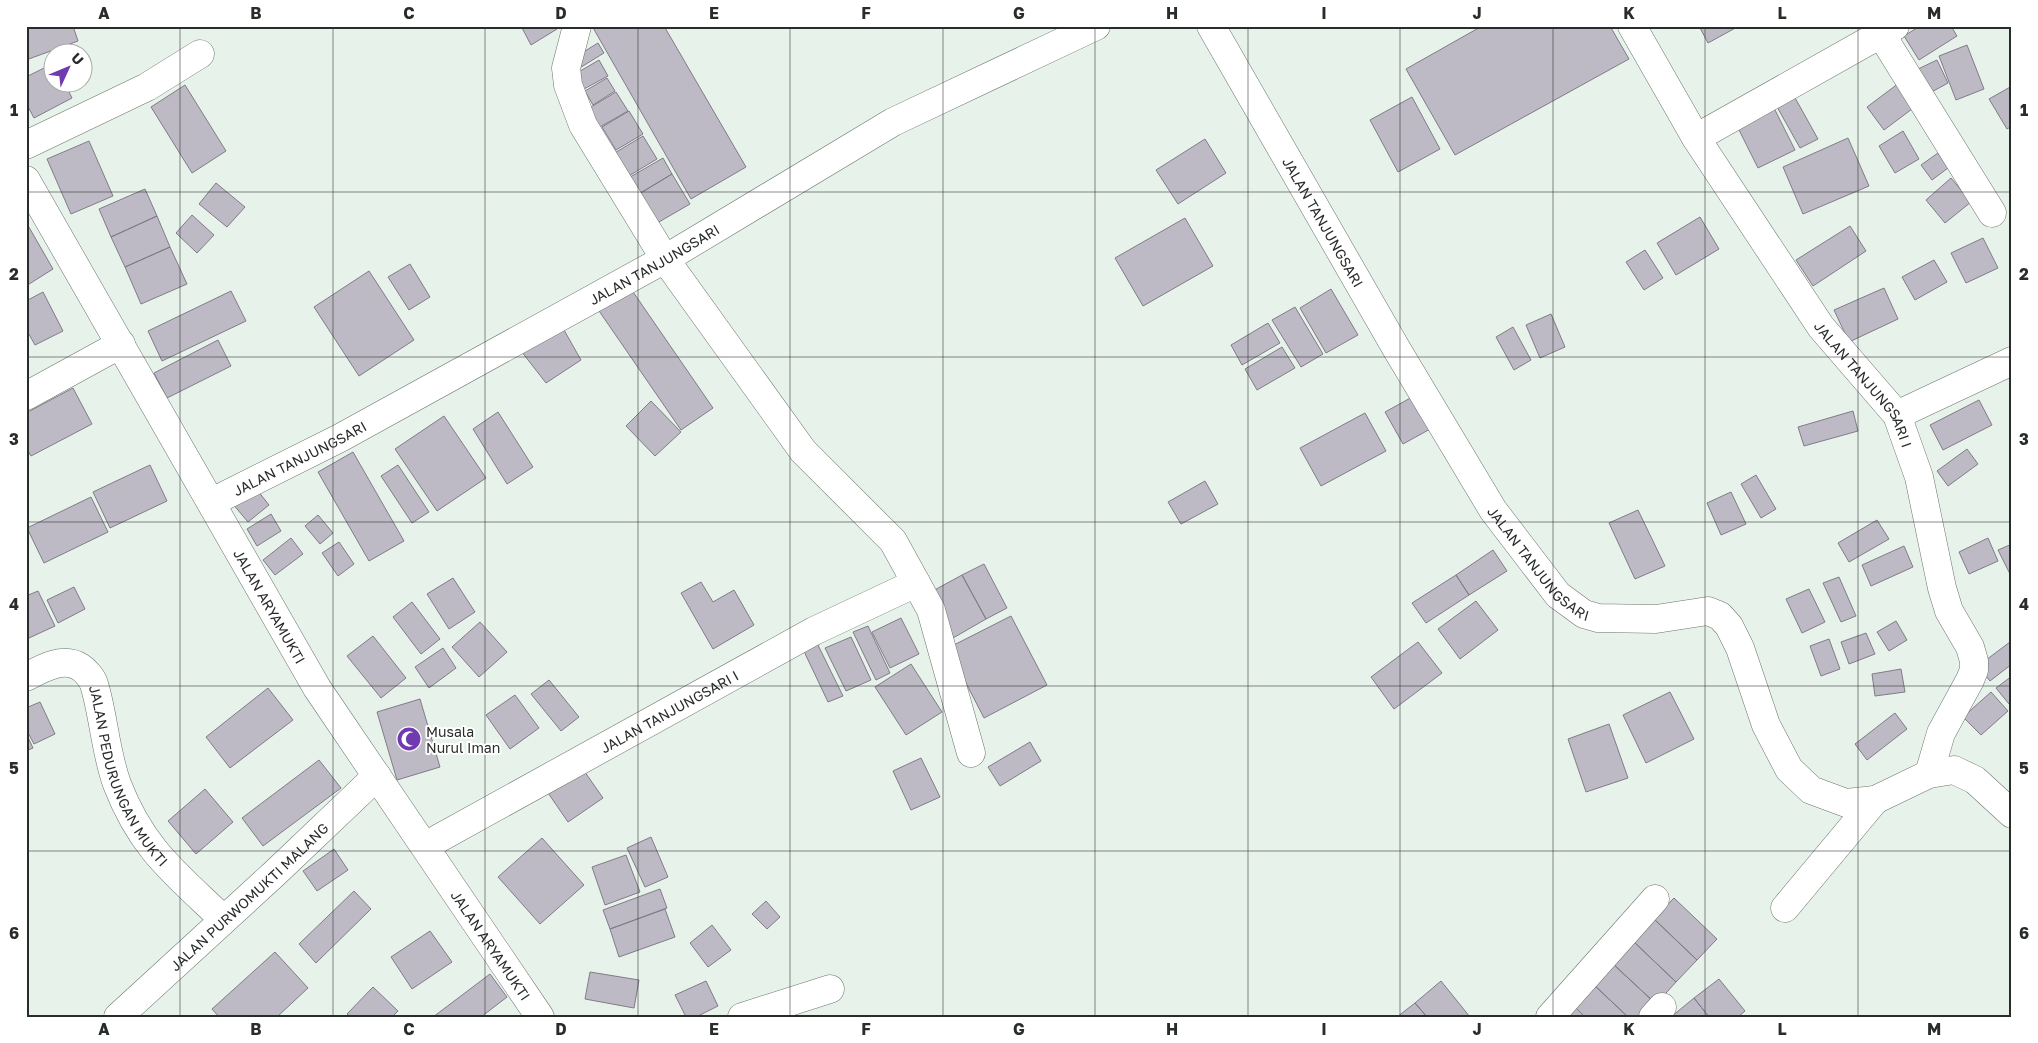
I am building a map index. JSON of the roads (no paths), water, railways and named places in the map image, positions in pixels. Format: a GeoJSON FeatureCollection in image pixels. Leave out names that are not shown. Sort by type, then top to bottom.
{"type":"FeatureCollection","features":[{"type":"Feature","properties":{"kind":"street"},"geometry":{"type":"LineString","coordinates":[[577,26],[566,68],[568,85],[583,125],[666,259],[803,451],[893,541],[930,610],[971,753]]}},
{"type":"Feature","properties":{"kind":"street","name":"JALAN TANJUNGSARI"},"geometry":{"type":"LineString","coordinates":[[212,502],[340,438],[583,302],[666,259],[893,122],[1096,26]]}},
{"type":"Feature","properties":{"kind":"street","name":"JALAN TANJUNGSARI"},"geometry":{"type":"LineString","coordinates":[[1211,26],[1396,348],[1488,501],[1544,578],[1571,606],[1584,614],[1598,618],[1669,618],[1708,611],[1720,616],[1729,626],[1740,648],[1766,725],[1789,769],[1811,790],[1846,803],[1875,800],[1929,774],[1946,770],[1962,772],[1975,780],[2011,810]]}},
{"type":"Feature","properties":{"kind":"street","name":"JALAN TANJUNGSARI I"},"geometry":{"type":"LineString","coordinates":[[1632,26],[1696,138],[1821,327],[1897,415],[1919,478],[1942,588],[1949,611],[1970,647],[1974,661],[1970,680],[1941,733],[1929,774]]}},
{"type":"Feature","properties":{"kind":"street"},"geometry":{"type":"LineString","coordinates":[[1696,138],[1888,30],[1992,213]]}},
{"type":"Feature","properties":{"kind":"street"},"geometry":{"type":"LineString","coordinates":[[26,145],[147,87],[200,54]]}},
{"type":"Feature","properties":{"kind":"street","name":"JALAN ARYAMUKTI"},"geometry":{"type":"LineString","coordinates":[[26,180],[317,688],[540,1017]]}},
{"type":"Feature","properties":{"kind":"street"},"geometry":{"type":"LineString","coordinates":[[26,396],[121,344]]}},
{"type":"Feature","properties":{"kind":"street"},"geometry":{"type":"LineString","coordinates":[[1897,415],[2012,361]]}},
{"type":"Feature","properties":{"kind":"street","name":"JALAN TANJUNGSARI I"},"geometry":{"type":"LineString","coordinates":[[425,846],[814,631],[916,583]]}},
{"type":"Feature","properties":{"kind":"street","name":"JALAN PEDURUNGAN MUKTI"},"geometry":{"type":"LineString","coordinates":[[26,677],[45,667],[68,663],[78,666],[94,682],[106,747],[132,819],[152,849],[172,872],[223,919]]}},
{"type":"Feature","properties":{"kind":"street","name":"JALAN PURWOMUKTI MALANG"},"geometry":{"type":"LineString","coordinates":[[118,1017],[377,776]]}},
{"type":"Feature","properties":{"kind":"street"},"geometry":{"type":"LineString","coordinates":[[1785,908],[1875,800]]}},
{"type":"Feature","properties":{"kind":"street"},"geometry":{"type":"LineString","coordinates":[[1550,1017],[1655,899]]}},
{"type":"Feature","properties":{"kind":"street"},"geometry":{"type":"LineString","coordinates":[[742,1017],[830,989]]}},
{"type":"Feature","properties":{"kind":"place","name":"Musala Nurul Iman"},"geometry":{"type":"Point","coordinates":[409,739]}}]}
